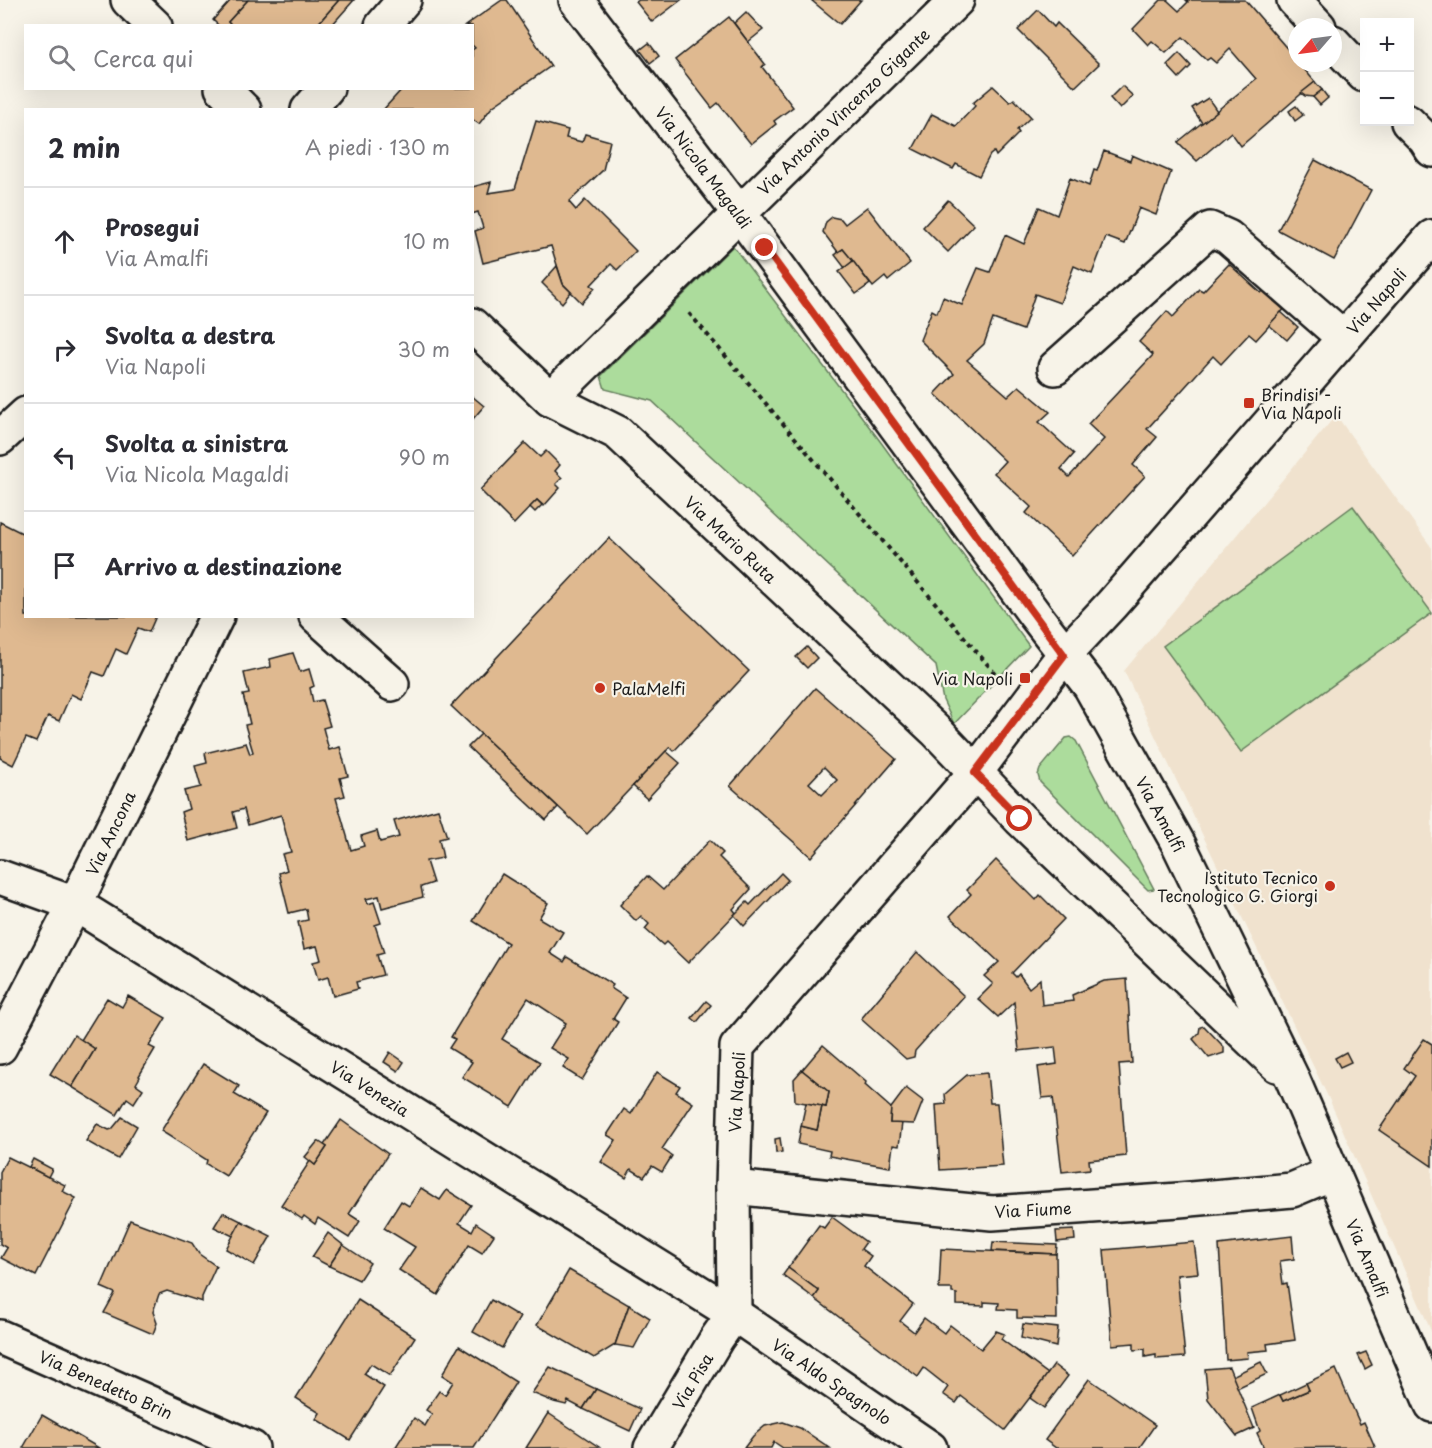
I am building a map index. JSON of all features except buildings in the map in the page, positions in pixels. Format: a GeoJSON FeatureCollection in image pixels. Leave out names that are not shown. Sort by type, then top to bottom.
{"type":"FeatureCollection","features":[{"type":"Feature","properties":{"kind":"street"},"geometry":{"type":"LineString","coordinates":[[128,0],[153,24]]}},
{"type":"Feature","properties":{"kind":"street"},"geometry":{"type":"LineString","coordinates":[[384,24],[404,0]]}},
{"type":"Feature","properties":{"kind":"street","name":"Via Nicola Magaldi"},"geometry":{"type":"LineString","coordinates":[[576,0],[739,213],[1064,655]]}},
{"type":"Feature","properties":{"kind":"street","name":"Via Antonio Vincenzo Gigante"},"geometry":{"type":"LineString","coordinates":[[550,399],[957,0]]}},
{"type":"Feature","properties":{"kind":"street"},"geometry":{"type":"LineString","coordinates":[[1294,0],[1311,18]]}},
{"type":"Feature","properties":{"kind":"street"},"geometry":{"type":"LineString","coordinates":[[1342,51],[1362,72]]}},
{"type":"Feature","properties":{"kind":"street"},"geometry":{"type":"LineString","coordinates":[[224,90],[242,108]]}},
{"type":"Feature","properties":{"kind":"street"},"geometry":{"type":"LineString","coordinates":[[310,108],[325,90]]}},
{"type":"Feature","properties":{"kind":"street"},"geometry":{"type":"LineString","coordinates":[[1412,126],[1432,150]]}},
{"type":"Feature","properties":{"kind":"street","name":"Via Napoli"},"geometry":{"type":"LineString","coordinates":[[1055,368],[1210,229],[1228,237],[1344,338]]}},
{"type":"Feature","properties":{"kind":"street","name":"Via Napoli"},"geometry":{"type":"LineString","coordinates":[[734,1314],[733,1187],[737,1047],[975,773],[1064,655],[1432,237]]}},
{"type":"Feature","properties":{"kind":"street","name":"Via Mario Ruta"},"geometry":{"type":"LineString","coordinates":[[474,328],[550,399],[618,433],[937,732],[975,773]]}},
{"type":"Feature","properties":{"kind":"street"},"geometry":{"type":"LineString","coordinates":[[0,438],[24,416]]}},
{"type":"Feature","properties":{"kind":"street","name":"Via Ancona"},"geometry":{"type":"LineString","coordinates":[[0,1047],[75,904],[216,618]]}},
{"type":"Feature","properties":{"kind":"street"},"geometry":{"type":"LineString","coordinates":[[318,618],[392,684]]}},
{"type":"Feature","properties":{"kind":"street","name":"Via Amalfi"},"geometry":{"type":"LineString","coordinates":[[1064,655],[1090,686],[1179,845],[1292,1078],[1432,1405]]}},
{"type":"Feature","properties":{"kind":"street","name":"Via Amalfi"},"geometry":{"type":"LineString","coordinates":[[975,773],[1020,819],[1292,1078]]}},
{"type":"Feature","properties":{"kind":"street","name":"Via Venezia"},"geometry":{"type":"LineString","coordinates":[[0,877],[75,904],[734,1314]]}},
{"type":"Feature","properties":{"kind":"street","name":"Via Fiume"},"geometry":{"type":"LineString","coordinates":[[733,1187],[992,1213],[1292,1190],[1332,1173]]}},
{"type":"Feature","properties":{"kind":"street","name":"Via Pisa"},"geometry":{"type":"LineString","coordinates":[[651,1448],[717,1338],[734,1314]]}},
{"type":"Feature","properties":{"kind":"street","name":"Via Aldo Spagnolo"},"geometry":{"type":"LineString","coordinates":[[734,1314],[930,1448]]}},
{"type":"Feature","properties":{"kind":"street","name":"Via Benedetto Brin"},"geometry":{"type":"LineString","coordinates":[[0,1337],[207,1439],[250,1447]]}},
{"type":"Feature","properties":{"kind":"path"},"geometry":{"type":"LineString","coordinates":[[666,285],[999,678]]}},
{"type":"Feature","properties":{"kind":"shaded area","name":"Istituto Tecnico Tecnologico G. Giorgi"},"geometry":{"type":"Polygon","coordinates":[[[1336,415],[1432,548],[1432,1333],[1330,1101],[1124,671],[1336,415]]]}},
{"type":"Feature","properties":{"kind":"green space"},"geometry":{"type":"Polygon","coordinates":[[[733,246],[880,441],[1029,646],[954,724],[943,700],[936,666],[652,401],[605,389],[601,376],[733,246]]]}},
{"type":"Feature","properties":{"kind":"green space"},"geometry":{"type":"Polygon","coordinates":[[[1353,506],[1432,613],[1241,752],[1163,646],[1353,506]]]}},
{"type":"Feature","properties":{"kind":"green space"},"geometry":{"type":"Polygon","coordinates":[[[1071,737],[1076,741],[1154,889],[1148,890],[1040,782],[1038,775],[1040,769],[1066,738],[1071,737]]]}},
{"type":"Feature","properties":{"kind":"place","name":"Brindisi - Via Napoli"},"geometry":{"type":"Point","coordinates":[1249,403]}},
{"type":"Feature","properties":{"kind":"place","name":"Via Napoli"},"geometry":{"type":"Point","coordinates":[1025,678]}},
{"type":"Feature","properties":{"kind":"place","name":"PalaMelfi"},"geometry":{"type":"Point","coordinates":[600,688]}},
{"type":"Feature","properties":{"kind":"place","name":"Istituto Tecnico Tecnologico G. Giorgi"},"geometry":{"type":"Point","coordinates":[1330,886]}},
{"type":"Feature","properties":{"kind":"route"},"geometry":{"type":"LineString","coordinates":[[765,248],[1064,655],[975,773],[1020,819]]}}]}
